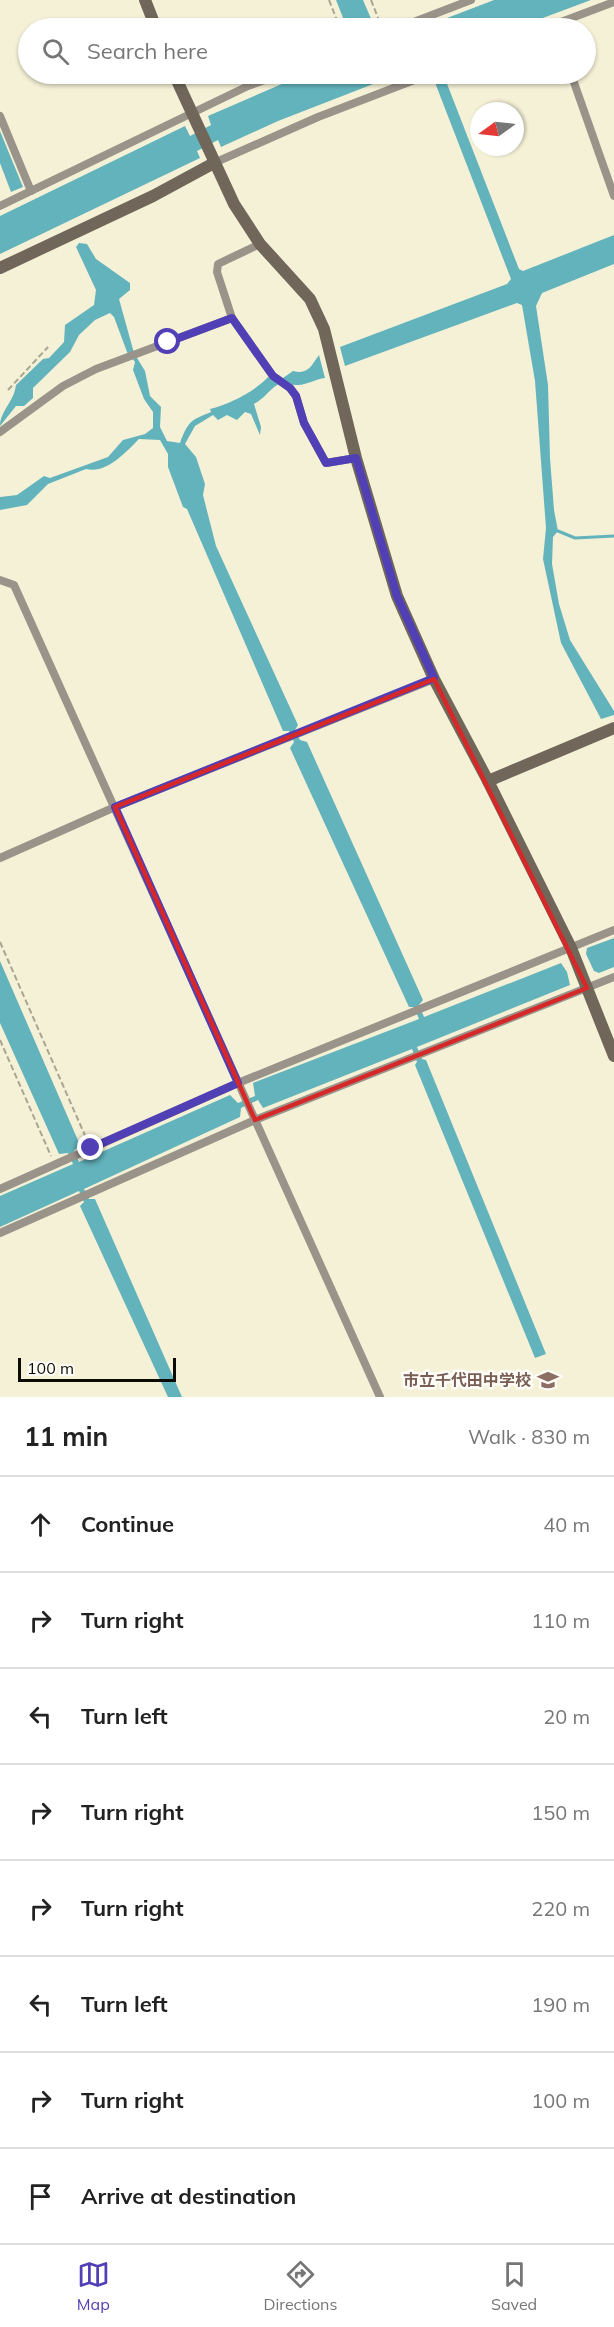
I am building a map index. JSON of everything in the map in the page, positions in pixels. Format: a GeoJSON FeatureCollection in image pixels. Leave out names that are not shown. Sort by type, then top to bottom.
{"type":"FeatureCollection","features":[{"type":"Feature","properties":{"kind":"street"},"geometry":{"type":"LineString","coordinates":[[145,0],[152,18]]}},
{"type":"Feature","properties":{"kind":"street"},"geometry":{"type":"LineString","coordinates":[[424,18],[471,0]]}},
{"type":"Feature","properties":{"kind":"street"},"geometry":{"type":"LineString","coordinates":[[576,18],[614,2]]}},
{"type":"Feature","properties":{"kind":"street"},"geometry":{"type":"LineString","coordinates":[[178,84],[234,204],[260,244],[310,299],[324,329],[356,458],[397,596],[434,678],[488,781],[570,948],[614,1056]]}},
{"type":"Feature","properties":{"kind":"street"},"geometry":{"type":"LineString","coordinates":[[0,206],[254,84]]}},
{"type":"Feature","properties":{"kind":"street"},"geometry":{"type":"LineString","coordinates":[[0,268],[153,196],[214,163],[318,117],[404,84]]}},
{"type":"Feature","properties":{"kind":"street"},"geometry":{"type":"LineString","coordinates":[[575,84],[614,196]]}},
{"type":"Feature","properties":{"kind":"street"},"geometry":{"type":"LineString","coordinates":[[0,116],[31,191]]}},
{"type":"Feature","properties":{"kind":"street"},"geometry":{"type":"LineString","coordinates":[[260,244],[218,264],[217,272],[232,318],[278,381],[290,388],[296,396],[304,423],[326,463],[356,458]]}},
{"type":"Feature","properties":{"kind":"street"},"geometry":{"type":"LineString","coordinates":[[0,432],[63,386],[96,369],[134,357],[232,318]]}},
{"type":"Feature","properties":{"kind":"street"},"geometry":{"type":"LineString","coordinates":[[0,580],[14,585],[380,1397]]}},
{"type":"Feature","properties":{"kind":"street"},"geometry":{"type":"LineString","coordinates":[[0,858],[115,807],[434,678]]}},
{"type":"Feature","properties":{"kind":"street"},"geometry":{"type":"LineString","coordinates":[[488,781],[614,728]]}},
{"type":"Feature","properties":{"kind":"street"},"geometry":{"type":"LineString","coordinates":[[0,1189],[238,1083],[614,930]]}},
{"type":"Feature","properties":{"kind":"street"},"geometry":{"type":"LineString","coordinates":[[0,1233],[253,1115],[418,1055],[614,977]]}},
{"type":"Feature","properties":{"kind":"path"},"geometry":{"type":"LineString","coordinates":[[329,0],[336,18]]}},
{"type":"Feature","properties":{"kind":"path"},"geometry":{"type":"LineString","coordinates":[[371,0],[378,18]]}},
{"type":"Feature","properties":{"kind":"path"},"geometry":{"type":"LineString","coordinates":[[8,390],[48,346]]}},
{"type":"Feature","properties":{"kind":"path"},"geometry":{"type":"LineString","coordinates":[[0,942],[91,1148]]}},
{"type":"Feature","properties":{"kind":"path"},"geometry":{"type":"LineString","coordinates":[[0,1041],[55,1164]]}},
{"type":"Feature","properties":{"kind":"highlighted area"},"geometry":{"type":"Polygon","coordinates":[[[434,679],[587,988],[255,1120],[115,807],[434,679]]]}},
{"type":"Feature","properties":{"kind":"water"},"geometry":{"type":"Polygon","coordinates":[[[336,0],[363,0],[371,18],[343,18],[336,0]]]}},
{"type":"Feature","properties":{"kind":"water"},"geometry":{"type":"Polygon","coordinates":[[[494,0],[591,0],[543,18],[447,18],[494,0]]]}},
{"type":"Feature","properties":{"kind":"water"},"geometry":{"type":"Polygon","coordinates":[[[282,84],[373,84],[278,121],[221,147],[218,140],[197,151],[200,158],[0,254],[0,216],[185,126],[190,136],[211,125],[208,116],[282,84]]]}},
{"type":"Feature","properties":{"kind":"water"},"geometry":{"type":"Polygon","coordinates":[[[436,84],[447,84],[470,143],[470,156],[475,156],[519,269],[523,271],[614,235],[614,264],[542,293],[536,306],[548,385],[550,458],[558,531],[553,537],[552,564],[559,604],[570,640],[614,711],[614,715],[601,719],[561,643],[543,559],[546,528],[535,381],[522,305],[517,303],[345,366],[340,347],[507,284],[511,279],[436,84]]]}},
{"type":"Feature","properties":{"kind":"water"},"geometry":{"type":"Polygon","coordinates":[[[0,131],[23,187],[11,192],[0,163],[0,131]]]}},
{"type":"Feature","properties":{"kind":"water"},"geometry":{"type":"Polygon","coordinates":[[[79,243],[87,244],[96,259],[130,283],[130,290],[119,299],[134,353],[145,371],[150,396],[161,407],[160,427],[167,441],[180,443],[191,422],[211,412],[210,409],[241,397],[268,377],[273,380],[283,378],[293,371],[306,371],[319,355],[325,378],[299,385],[280,384],[254,404],[261,427],[260,435],[251,414],[245,412],[237,420],[227,415],[218,420],[213,415],[195,426],[185,444],[196,457],[205,484],[203,495],[216,546],[298,725],[295,730],[300,740],[307,742],[423,1000],[419,1005],[424,1017],[561,963],[567,972],[570,985],[417,1047],[422,1059],[426,1060],[546,1354],[535,1358],[415,1065],[417,1062],[412,1049],[263,1108],[258,1100],[241,1108],[240,1117],[84,1189],[89,1199],[95,1199],[182,1397],[168,1397],[80,1206],[84,1202],[79,1191],[0,1227],[0,1196],[73,1164],[68,1153],[59,1154],[0,1023],[0,961],[80,1145],[74,1151],[79,1162],[230,1095],[238,1103],[255,1096],[253,1083],[419,1019],[414,1007],[409,1007],[290,748],[294,742],[289,731],[283,731],[187,509],[183,507],[168,467],[168,454],[160,440],[139,439],[109,465],[94,470],[86,469],[48,484],[27,505],[0,510],[0,497],[17,495],[44,476],[50,478],[108,457],[123,440],[145,434],[153,428],[153,412],[144,399],[133,370],[135,362],[127,352],[114,317],[110,313],[95,320],[79,335],[70,352],[33,388],[33,398],[24,406],[16,406],[0,426],[16,385],[43,359],[49,358],[64,342],[65,325],[94,305],[96,290],[76,247],[79,243]]]}},
{"type":"Feature","properties":{"kind":"water"},"geometry":{"type":"Polygon","coordinates":[[[614,938],[614,967],[599,973],[594,971],[586,954],[587,948],[614,938]]]}},
{"type":"Feature","properties":{"kind":"waterway"},"geometry":{"type":"LineString","coordinates":[[558,531],[575,538],[614,536]]}},
{"type":"Feature","properties":{"kind":"place","name":"市立千代田中学校"},"geometry":{"type":"Point","coordinates":[548,1380]}},
{"type":"Feature","properties":{"kind":"route"},"geometry":{"type":"LineString","coordinates":[[91,1148],[238,1083],[115,807],[434,678],[397,596],[356,458],[334,464],[326,463],[304,423],[296,396],[290,388],[281,384],[273,376],[232,318],[168,342]]}}]}
